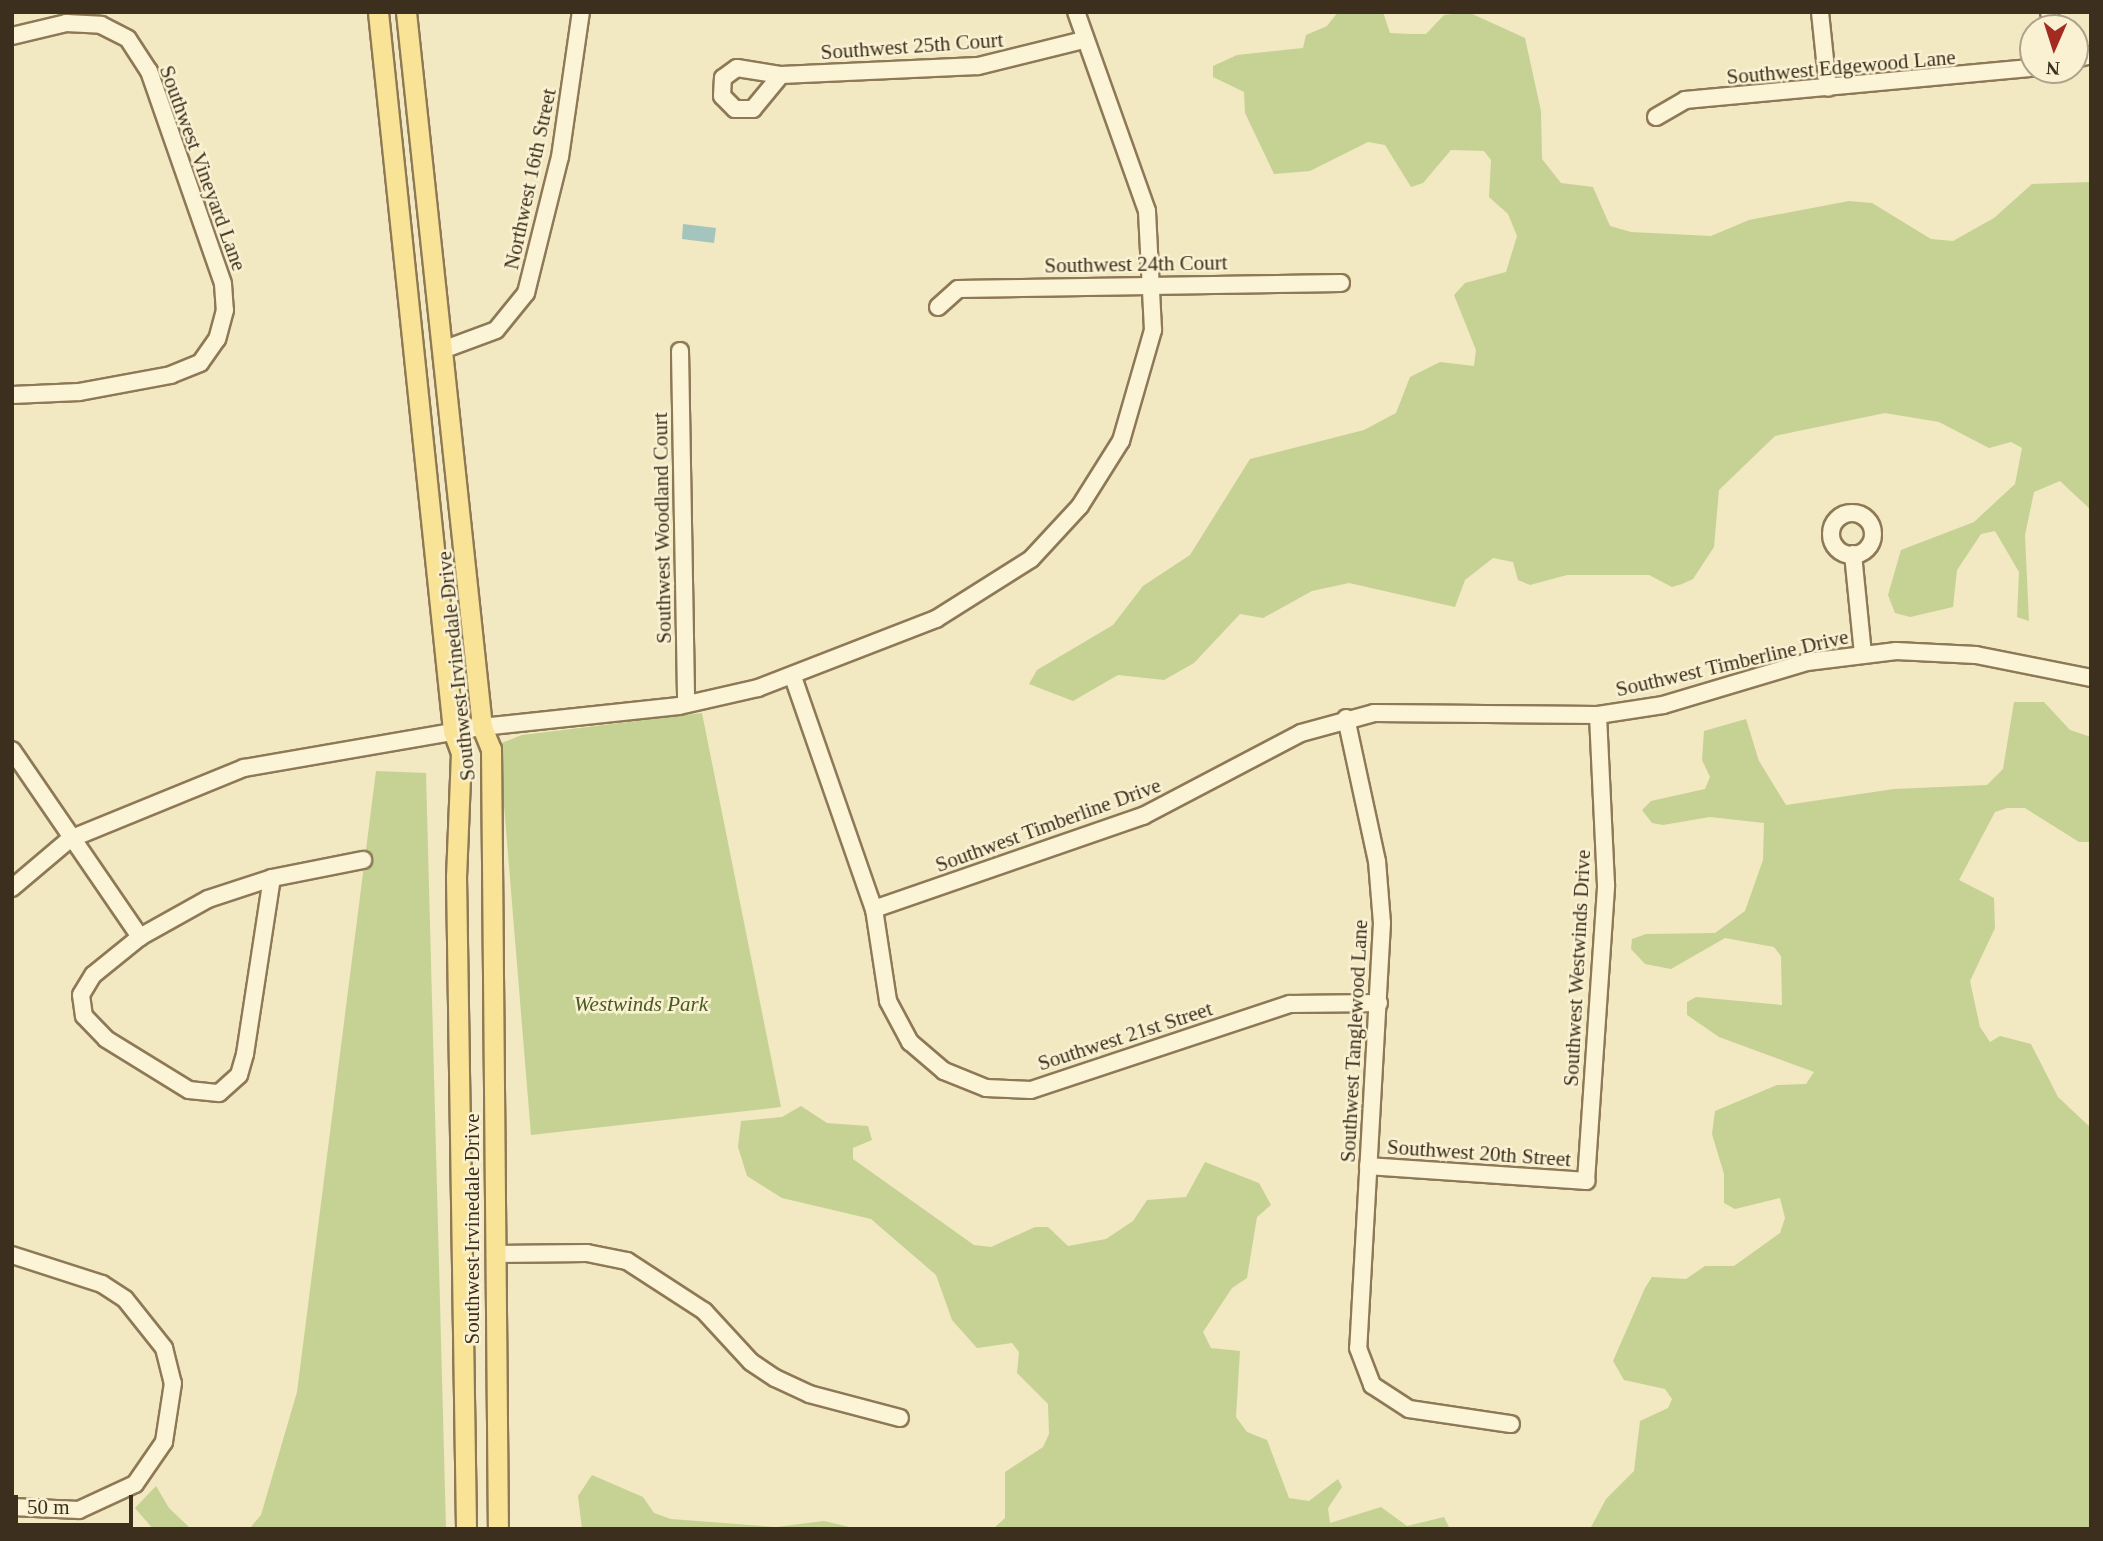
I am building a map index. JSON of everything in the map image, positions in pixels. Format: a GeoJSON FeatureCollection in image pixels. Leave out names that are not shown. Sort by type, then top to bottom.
{"type":"FeatureCollection","features":[{"type":"Feature","properties":{"kind":"main road"},"geometry":{"type":"LineString","coordinates":[[371,12],[384,77]]}},
{"type":"Feature","properties":{"kind":"main road","name":"Southwest Irvinedale Drive"},"geometry":{"type":"LineString","coordinates":[[378,12],[453,731],[461,753],[456,876],[466,1529]]}},
{"type":"Feature","properties":{"kind":"main road","name":"Southwest Irvinedale Drive"},"geometry":{"type":"LineString","coordinates":[[406,12],[424,221],[445,349],[482,727],[491,749],[498,1529]]}},
{"type":"Feature","properties":{"kind":"street","name":"Northwest 16th Street"},"geometry":{"type":"LineString","coordinates":[[445,349],[496,331],[526,293],[561,157],[581,12]]}},
{"type":"Feature","properties":{"kind":"street"},"geometry":{"type":"LineString","coordinates":[[12,888],[70,839],[244,768],[453,731],[686,704],[793,677],[967,604],[1056,535],[1101,476],[1136,404],[1155,284],[1138,176],[1084,40],[1076,12]]}},
{"type":"Feature","properties":{"kind":"street"},"geometry":{"type":"LineString","coordinates":[[1820,12],[1828,88]]}},
{"type":"Feature","properties":{"kind":"street","name":"Southwest Vineyard Lane"},"geometry":{"type":"LineString","coordinates":[[12,36],[66,23],[102,25],[128,39],[149,71],[223,284],[225,310],[217,339],[200,363],[171,375],[79,391],[12,395]]}},
{"type":"Feature","properties":{"kind":"street","name":"Southwest 25th Court"},"geometry":{"type":"LineString","coordinates":[[781,75],[978,66],[1084,40]]}},
{"type":"Feature","properties":{"kind":"street","name":"Southwest Edgewood Lane"},"geometry":{"type":"LineString","coordinates":[[1656,117],[1685,100],[2019,69]]}},
{"type":"Feature","properties":{"kind":"street","name":"Southwest 24th Court"},"geometry":{"type":"LineString","coordinates":[[938,307],[958,289],[1341,283]]}},
{"type":"Feature","properties":{"kind":"street","name":"Southwest Woodland Court"},"geometry":{"type":"LineString","coordinates":[[680,351],[686,704]]}},
{"type":"Feature","properties":{"kind":"street"},"geometry":{"type":"LineString","coordinates":[[1853,555],[1863,654]]}},
{"type":"Feature","properties":{"kind":"street","name":"Southwest Timberline Drive"},"geometry":{"type":"LineString","coordinates":[[874,909],[1143,816],[1267,748],[1346,718],[1412,709],[1598,715],[1863,654],[1976,655],[2091,678]]}},
{"type":"Feature","properties":{"kind":"street","name":"Southwest 21st Street"},"geometry":{"type":"LineString","coordinates":[[793,677],[874,909],[888,1001],[898,1024],[944,1071],[986,1088],[1057,1083],[1290,1004],[1379,1003]]}},
{"type":"Feature","properties":{"kind":"street","name":"Southwest Westwinds Drive"},"geometry":{"type":"LineString","coordinates":[[1586,1181],[1606,885],[1598,715]]}},
{"type":"Feature","properties":{"kind":"street","name":"Southwest Tanglewood Lane"},"geometry":{"type":"LineString","coordinates":[[1346,718],[1379,878],[1379,1003],[1357,1326],[1364,1369],[1372,1385],[1409,1409],[1511,1424]]}},
{"type":"Feature","properties":{"kind":"street"},"geometry":{"type":"LineString","coordinates":[[12,750],[70,839],[140,937]]}},
{"type":"Feature","properties":{"kind":"street"},"geometry":{"type":"LineString","coordinates":[[272,878],[245,1054],[239,1075],[219,1093],[189,1090],[106,1039],[84,1017],[81,995],[93,975],[140,937],[208,899],[272,878],[363,860]]}},
{"type":"Feature","properties":{"kind":"street","name":"Southwest 20th Street"},"geometry":{"type":"LineString","coordinates":[[1368,1166],[1586,1181]]}},
{"type":"Feature","properties":{"kind":"street"},"geometry":{"type":"LineString","coordinates":[[495,1254],[587,1253],[627,1261],[704,1311],[751,1363],[775,1378],[900,1418]]}},
{"type":"Feature","properties":{"kind":"street"},"geometry":{"type":"LineString","coordinates":[[12,1255],[102,1284],[125,1299],[164,1348],[173,1383],[164,1442],[135,1484],[79,1510],[12,1507]]}},
{"type":"Feature","properties":{"kind":"green space"},"geometry":{"type":"Polygon","coordinates":[[[1338,12],[1383,12],[1390,33],[1426,34],[1444,15],[1468,12],[1525,38],[1541,111],[1542,159],[1561,183],[1593,187],[1610,226],[1631,232],[1711,236],[1749,220],[1849,201],[1872,203],[1931,239],[1953,241],[1994,218],[2032,184],[2091,182],[2091,510],[2060,481],[2034,492],[2025,535],[2029,621],[2017,617],[2019,572],[1995,531],[1981,534],[1957,570],[1953,607],[1910,617],[1895,613],[1888,595],[1901,550],[1974,522],[2015,484],[2022,448],[2011,442],[1989,448],[1939,422],[1885,413],[1775,436],[1719,490],[1714,547],[1693,579],[1682,584],[1672,587],[1649,575],[1567,575],[1530,585],[1518,580],[1513,562],[1493,558],[1465,580],[1455,607],[1349,583],[1312,591],[1263,618],[1240,614],[1194,663],[1164,680],[1118,675],[1073,701],[1029,684],[1037,670],[1113,625],[1143,586],[1190,555],[1250,459],[1364,430],[1396,413],[1410,377],[1440,362],[1474,366],[1476,350],[1454,295],[1465,283],[1506,272],[1517,236],[1508,214],[1489,197],[1491,160],[1484,151],[1451,150],[1423,183],[1411,187],[1385,145],[1368,142],[1310,171],[1274,174],[1245,113],[1244,92],[1213,77],[1213,66],[1237,55],[1303,48],[1306,35],[1327,26],[1338,12]]]}},
{"type":"Feature","properties":{"kind":"green space"},"geometry":{"type":"Polygon","coordinates":[[[2014,702],[2044,702],[2070,730],[2091,737],[2091,842],[2079,842],[2025,808],[2007,808],[1995,812],[1959,880],[1994,898],[1995,928],[1970,981],[1980,1027],[1990,1042],[2000,1036],[2031,1044],[2058,1097],[2091,1128],[2091,1529],[1590,1529],[1606,1499],[1634,1471],[1640,1421],[1668,1408],[1672,1399],[1665,1389],[1624,1380],[1613,1361],[1645,1288],[1652,1277],[1686,1279],[1705,1266],[1734,1266],[1780,1233],[1785,1218],[1780,1198],[1735,1209],[1724,1203],[1724,1174],[1712,1134],[1715,1111],[1777,1085],[1806,1084],[1814,1072],[1719,1037],[1687,1015],[1687,1002],[1696,997],[1782,1005],[1781,956],[1774,947],[1725,938],[1671,969],[1645,964],[1631,949],[1632,939],[1646,934],[1715,933],[1745,911],[1763,860],[1764,823],[1710,817],[1663,825],[1652,823],[1642,810],[1651,801],[1705,789],[1710,777],[1702,760],[1704,731],[1746,719],[1759,761],[1786,805],[1894,789],[1987,785],[2003,769],[2014,702]]]}},
{"type":"Feature","properties":{"kind":"green space","name":"Westwinds Park"},"geometry":{"type":"Polygon","coordinates":[[[702,713],[781,1107],[531,1135],[499,744],[522,735],[702,713]]]}},
{"type":"Feature","properties":{"kind":"green space"},"geometry":{"type":"Polygon","coordinates":[[[376,771],[426,773],[446,1529],[249,1529],[261,1515],[297,1392],[376,771]]]}},
{"type":"Feature","properties":{"kind":"green space"},"geometry":{"type":"Polygon","coordinates":[[[801,1106],[827,1123],[868,1126],[872,1140],[853,1148],[853,1159],[974,1245],[991,1247],[1035,1227],[1048,1227],[1068,1246],[1106,1239],[1133,1221],[1147,1200],[1186,1197],[1205,1162],[1259,1183],[1271,1205],[1257,1217],[1247,1278],[1232,1288],[1203,1332],[1211,1348],[1240,1351],[1236,1417],[1247,1432],[1267,1440],[1289,1498],[1309,1501],[1338,1479],[1342,1487],[1328,1508],[1330,1523],[1381,1507],[1407,1526],[1444,1517],[1450,1529],[993,1529],[1005,1518],[1005,1472],[1043,1447],[1049,1434],[1048,1404],[1017,1373],[1019,1352],[1012,1343],[977,1348],[952,1320],[936,1275],[871,1219],[782,1198],[747,1176],[738,1147],[741,1121],[782,1117],[801,1106]]]}},
{"type":"Feature","properties":{"kind":"green space"},"geometry":{"type":"Polygon","coordinates":[[[592,1475],[643,1497],[654,1513],[671,1519],[776,1527],[824,1521],[858,1529],[582,1529],[578,1496],[592,1475]]]}},
{"type":"Feature","properties":{"kind":"green space"},"geometry":{"type":"Polygon","coordinates":[[[156,1486],[169,1508],[191,1529],[153,1529],[135,1508],[156,1486]]]}},
{"type":"Feature","properties":{"kind":"water"},"geometry":{"type":"Polygon","coordinates":[[[683,224],[716,228],[714,243],[682,239],[683,224]]]}}]}
